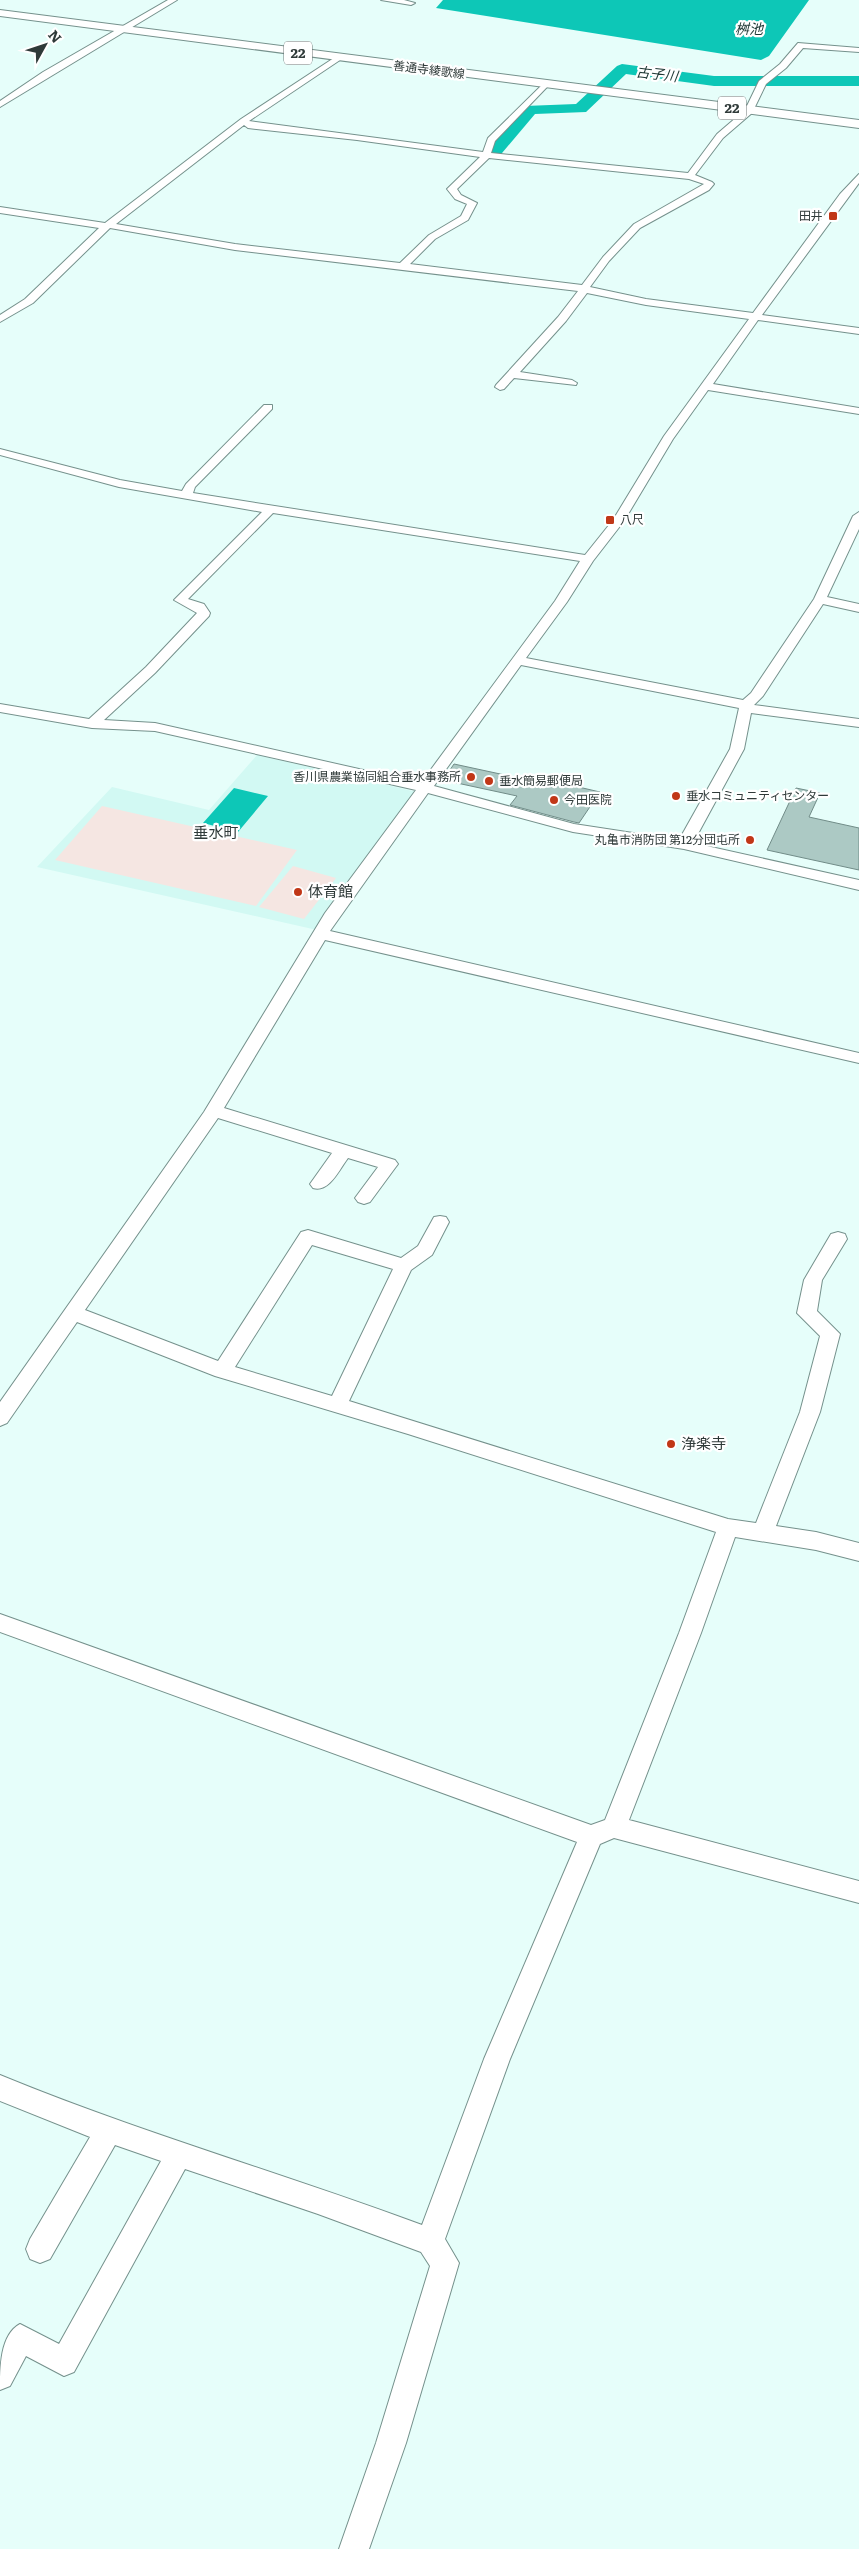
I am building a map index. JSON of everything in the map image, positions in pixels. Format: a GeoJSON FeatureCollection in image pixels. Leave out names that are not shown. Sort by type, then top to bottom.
{"type":"FeatureCollection","features":[{"type":"Feature","properties":{"kind":"main road","name":"善通寺綾歌線"},"geometry":{"type":"LineString","coordinates":[[0,13],[859,124]]}},
{"type":"Feature","properties":{"kind":"street"},"geometry":{"type":"LineString","coordinates":[[0,105],[46,74],[173,0]]}},
{"type":"Feature","properties":{"kind":"street"},"geometry":{"type":"LineString","coordinates":[[385,0],[411,3]]}},
{"type":"Feature","properties":{"kind":"street"},"geometry":{"type":"LineString","coordinates":[[690,176],[720,136],[750,110],[762,83],[783,66],[801,45],[859,50]]}},
{"type":"Feature","properties":{"kind":"street"},"geometry":{"type":"LineString","coordinates":[[0,319],[29,301],[108,226],[244,122],[337,57]]}},
{"type":"Feature","properties":{"kind":"street"},"geometry":{"type":"LineString","coordinates":[[403,266],[432,237],[465,218],[472,203],[458,197],[452,189],[488,156],[491,140],[545,84]]}},
{"type":"Feature","properties":{"kind":"street"},"geometry":{"type":"LineString","coordinates":[[0,94],[14,96]]}},
{"type":"Feature","properties":{"kind":"street"},"geometry":{"type":"LineString","coordinates":[[244,122],[248,125],[488,156],[560,161],[690,176],[709,184],[699,192],[638,226],[606,259],[562,319],[500,387]]}},
{"type":"Feature","properties":{"kind":"street"},"geometry":{"type":"LineString","coordinates":[[0,1418],[214,1110],[333,913],[519,661],[561,602],[588,559],[618,521],[668,438],[755,319],[848,197],[859,177]]}},
{"type":"Feature","properties":{"kind":"street"},"geometry":{"type":"LineString","coordinates":[[0,210],[235,247],[585,289],[646,302],[755,319],[859,331]]}},
{"type":"Feature","properties":{"kind":"street"},"geometry":{"type":"LineString","coordinates":[[512,374],[572,383]]}},
{"type":"Feature","properties":{"kind":"street"},"geometry":{"type":"LineString","coordinates":[[706,386],[859,411]]}},
{"type":"Feature","properties":{"kind":"street"},"geometry":{"type":"LineString","coordinates":[[186,494],[190,486],[268,407]]}},
{"type":"Feature","properties":{"kind":"street"},"geometry":{"type":"LineString","coordinates":[[0,452],[119,483],[382,528],[486,542],[588,559]]}},
{"type":"Feature","properties":{"kind":"street"},"geometry":{"type":"LineString","coordinates":[[92,724],[135,687],[191,630],[204,613],[199,607],[180,600],[268,512],[265,508]]}},
{"type":"Feature","properties":{"kind":"street"},"geometry":{"type":"LineString","coordinates":[[684,845],[737,748],[746,707],[756,696],[820,599],[859,516]]}},
{"type":"Feature","properties":{"kind":"street"},"geometry":{"type":"LineString","coordinates":[[820,599],[859,608]]}},
{"type":"Feature","properties":{"kind":"street"},"geometry":{"type":"LineString","coordinates":[[519,661],[746,707],[859,723]]}},
{"type":"Feature","properties":{"kind":"street"},"geometry":{"type":"LineString","coordinates":[[0,708],[92,724],[155,727],[426,788],[573,828],[684,845],[859,885]]}},
{"type":"Feature","properties":{"kind":"street"},"geometry":{"type":"LineString","coordinates":[[320,934],[859,1058]]}},
{"type":"Feature","properties":{"kind":"street"},"geometry":{"type":"LineString","coordinates":[[214,1110],[389,1164],[364,1198]]}},
{"type":"Feature","properties":{"kind":"street"},"geometry":{"type":"LineString","coordinates":[[319,1184],[344,1150]]}},
{"type":"Feature","properties":{"kind":"street"},"geometry":{"type":"LineString","coordinates":[[337,1406],[404,1266],[425,1250],[440,1222]]}},
{"type":"Feature","properties":{"kind":"street"},"geometry":{"type":"LineString","coordinates":[[222,1371],[308,1237],[404,1266]]}},
{"type":"Feature","properties":{"kind":"street"},"geometry":{"type":"LineString","coordinates":[[763,1532],[810,1412],[830,1334],[807,1313],[813,1280],[838,1239]]}},
{"type":"Feature","properties":{"kind":"street"},"geometry":{"type":"LineString","coordinates":[[73,1313],[222,1371],[408,1426],[728,1527],[816,1542],[859,1552]]}},
{"type":"Feature","properties":{"kind":"street"},"geometry":{"type":"LineString","coordinates":[[614,1826],[686,1642],[728,1527]]}},
{"type":"Feature","properties":{"kind":"street"},"geometry":{"type":"LineString","coordinates":[[0,1623],[590,1836],[614,1826],[859,1892]]}},
{"type":"Feature","properties":{"kind":"street"},"geometry":{"type":"LineString","coordinates":[[430,2242],[497,2059],[590,1836]]}},
{"type":"Feature","properties":{"kind":"street"},"geometry":{"type":"LineString","coordinates":[[0,2088],[61,2114],[318,2200],[430,2242],[445,2263],[390,2443],[354,2549]]}},
{"type":"Feature","properties":{"kind":"street"},"geometry":{"type":"LineString","coordinates":[[40,2249],[109,2130]]}},
{"type":"Feature","properties":{"kind":"street"},"geometry":{"type":"LineString","coordinates":[[0,2376],[20,2338],[64,2362],[179,2154]]}},
{"type":"Feature","properties":{"kind":"shaded area"},"geometry":{"type":"Polygon","coordinates":[[[257,755],[421,793],[317,930],[37,867],[112,787],[209,810],[257,755]]]}},
{"type":"Feature","properties":{"kind":"shaded area"},"geometry":{"type":"Polygon","coordinates":[[[102,806],[297,850],[256,906],[55,860],[102,806]]]}},
{"type":"Feature","properties":{"kind":"shaded area","name":"体育館"},"geometry":{"type":"Polygon","coordinates":[[[293,866],[336,878],[304,919],[259,907],[293,866]]]}},
{"type":"Feature","properties":{"kind":"water","name":"桝池"},"geometry":{"type":"Polygon","coordinates":[[[443,0],[809,0],[769,56],[761,60],[436,8],[443,0]]]}},
{"type":"Feature","properties":{"kind":"water"},"geometry":{"type":"Polygon","coordinates":[[[234,788],[268,796],[238,832],[203,823],[234,788]]]}},
{"type":"Feature","properties":{"kind":"building","name":"今田医院"},"geometry":{"type":"Polygon","coordinates":[[[454,764],[528,780],[531,776],[600,792],[579,823],[510,805],[517,796],[443,780],[454,764]]]}},
{"type":"Feature","properties":{"kind":"building"},"geometry":{"type":"Polygon","coordinates":[[[796,788],[820,793],[809,817],[859,828],[859,870],[767,850],[796,788]]]}},
{"type":"Feature","properties":{"kind":"waterway","name":"古子川"},"geometry":{"type":"LineString","coordinates":[[491,155],[531,109],[580,109],[622,69],[714,81],[859,81]]}},
{"type":"Feature","properties":{"kind":"place","name":"田井"},"geometry":{"type":"Point","coordinates":[833,216]}},
{"type":"Feature","properties":{"kind":"place","name":"八尺"},"geometry":{"type":"Point","coordinates":[610,520]}},
{"type":"Feature","properties":{"kind":"place","name":"香川県農業協同組合垂水事務所"},"geometry":{"type":"Point","coordinates":[471,777]}},
{"type":"Feature","properties":{"kind":"place","name":"垂水簡易郵便局"},"geometry":{"type":"Point","coordinates":[489,781]}},
{"type":"Feature","properties":{"kind":"place","name":"垂水コミュニティセンター"},"geometry":{"type":"Point","coordinates":[676,796]}},
{"type":"Feature","properties":{"kind":"place","name":"今田医院"},"geometry":{"type":"Point","coordinates":[554,800]}},
{"type":"Feature","properties":{"kind":"place","name":"丸亀市消防団 第12分団屯所"},"geometry":{"type":"Point","coordinates":[750,840]}},
{"type":"Feature","properties":{"kind":"place","name":"体育館"},"geometry":{"type":"Point","coordinates":[298,892]}},
{"type":"Feature","properties":{"kind":"place","name":"浄楽寺"},"geometry":{"type":"Point","coordinates":[671,1444]}},
{"type":"Feature","properties":{"kind":"district","name":"垂水町"},"geometry":{"type":"Point","coordinates":[216,833]}}]}
